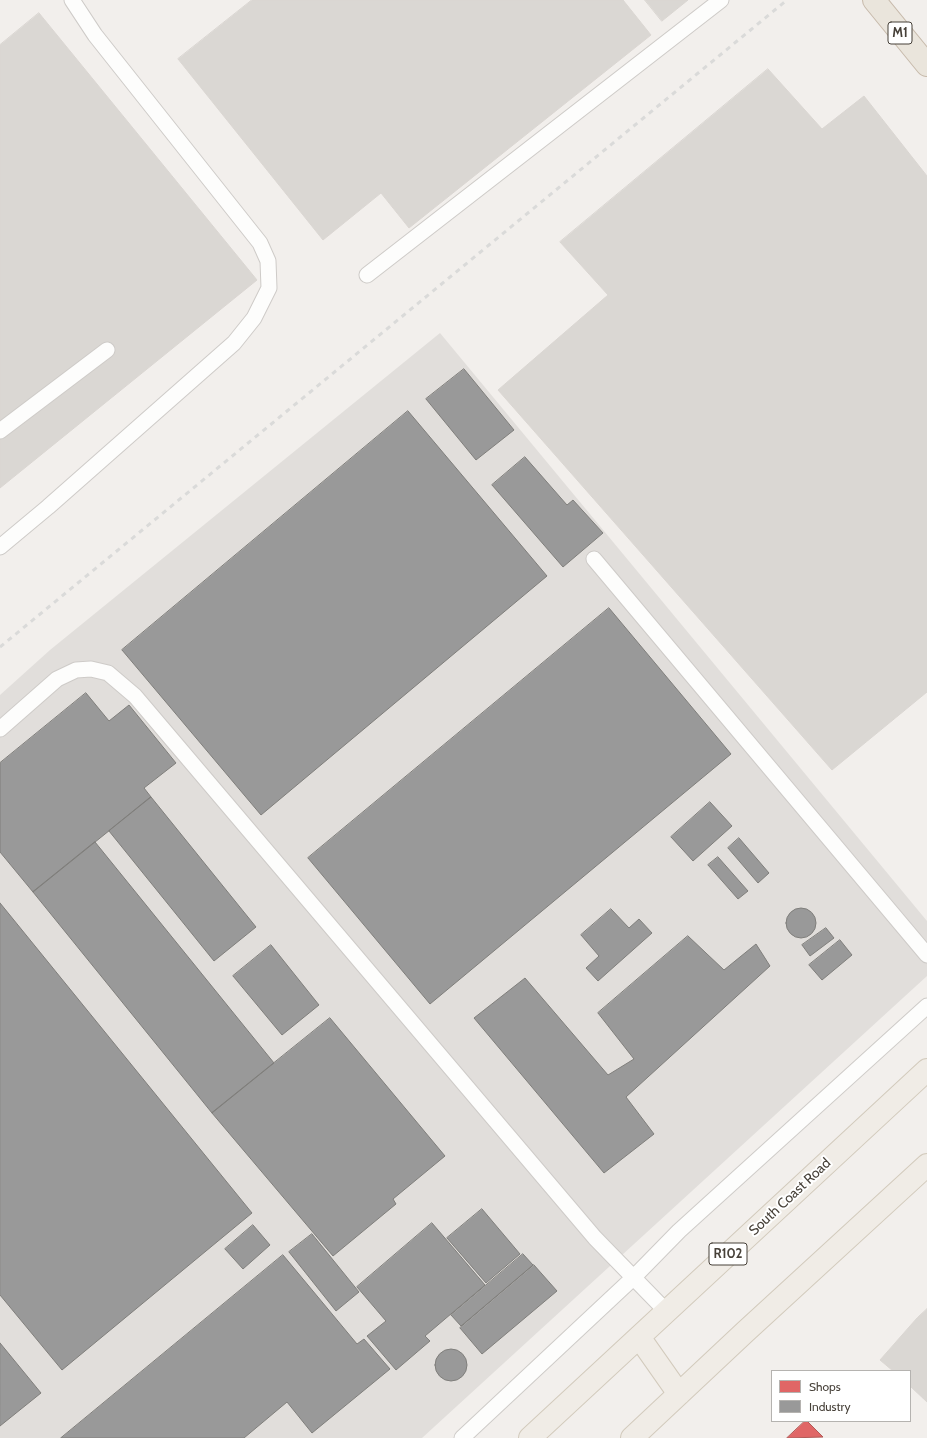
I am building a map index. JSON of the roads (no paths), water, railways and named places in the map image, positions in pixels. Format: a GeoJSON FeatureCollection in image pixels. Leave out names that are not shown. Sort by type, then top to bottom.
{"type":"FeatureCollection","features":[{"type":"Feature","properties":{"kind":"highway","name":"M1"},"geometry":{"type":"LineString","coordinates":[[874,0],[927,65]]}},
{"type":"Feature","properties":{"kind":"main road","name":"South Coast Road"},"geometry":{"type":"LineString","coordinates":[[530,1438],[927,1070]]}},
{"type":"Feature","properties":{"kind":"main road"},"geometry":{"type":"LineString","coordinates":[[632,1438],[927,1165]]}},
{"type":"Feature","properties":{"kind":"main road"},"geometry":{"type":"LineString","coordinates":[[639,1337],[679,1394]]}},
{"type":"Feature","properties":{"kind":"lane"},"geometry":{"type":"LineString","coordinates":[[0,547],[48,507],[234,343],[254,318],[269,288],[268,261],[260,243],[95,35],[72,0]]}},
{"type":"Feature","properties":{"kind":"lane"},"geometry":{"type":"LineString","coordinates":[[366,275],[721,0]]}},
{"type":"Feature","properties":{"kind":"lane"},"geometry":{"type":"LineString","coordinates":[[0,431],[107,350]]}},
{"type":"Feature","properties":{"kind":"lane"},"geometry":{"type":"LineString","coordinates":[[594,559],[927,955]]}},
{"type":"Feature","properties":{"kind":"lane"},"geometry":{"type":"LineString","coordinates":[[0,729],[57,678],[76,670],[91,669],[108,673],[135,696],[595,1238],[666,1311]]}},
{"type":"Feature","properties":{"kind":"lane"},"geometry":{"type":"LineString","coordinates":[[462,1438],[633,1278],[679,1231],[927,1006]]}},
{"type":"Feature","properties":{"kind":"railway"},"geometry":{"type":"LineString","coordinates":[[0,647],[787,0]]}}]}
